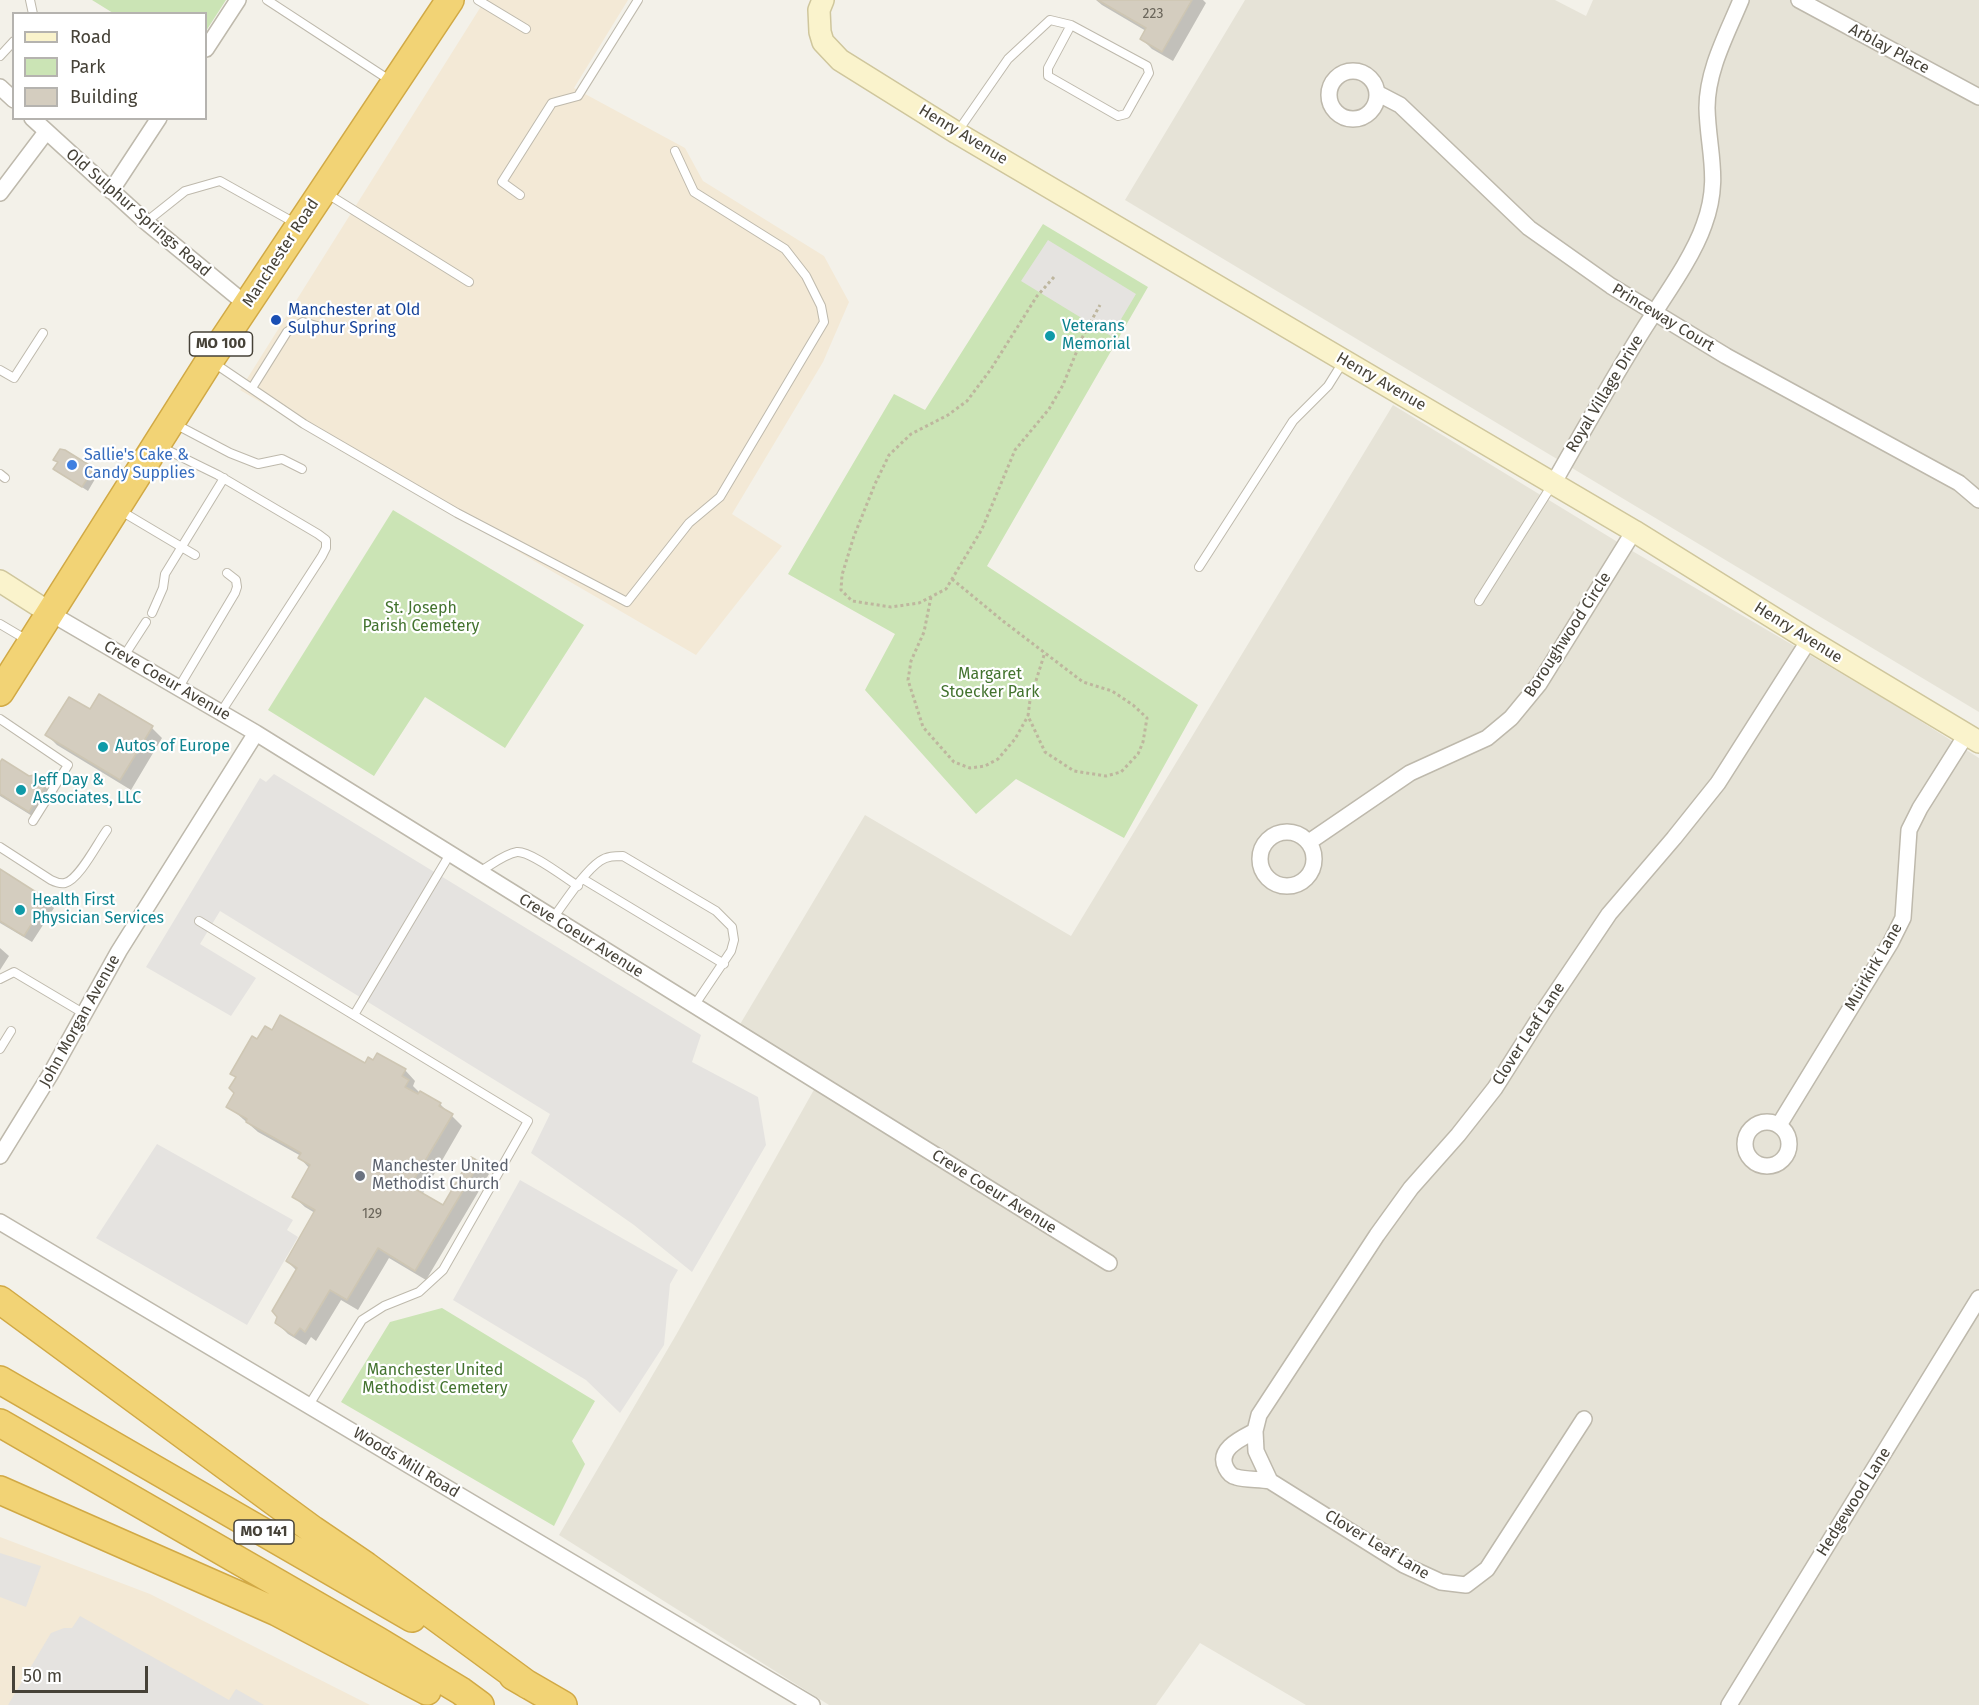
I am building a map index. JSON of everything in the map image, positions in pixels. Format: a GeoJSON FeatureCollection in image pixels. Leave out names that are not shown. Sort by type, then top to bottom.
{"type":"FeatureCollection","features":[{"type":"Feature","properties":{"kind":"highway","name":"Manchester Road"},"geometry":{"type":"LineString","coordinates":[[0,692],[210,360],[394,84],[445,3]]}},
{"type":"Feature","properties":{"kind":"highway"},"geometry":{"type":"LineString","coordinates":[[0,1300],[528,1685]]}},
{"type":"Feature","properties":{"kind":"highway","name":"MO 141"},"geometry":{"type":"LineString","coordinates":[[0,1380],[563,1705]]}},
{"type":"Feature","properties":{"kind":"highway","name":"MO 141"},"geometry":{"type":"LineString","coordinates":[[0,1423],[378,1641],[480,1705]]}},
{"type":"Feature","properties":{"kind":"highway"},"geometry":{"type":"LineString","coordinates":[[0,1490],[277,1612],[432,1694],[468,1705]]}},
{"type":"Feature","properties":{"kind":"street"},"geometry":{"type":"LineString","coordinates":[[207,47],[238,0]]}},
{"type":"Feature","properties":{"kind":"street","name":"Henry Avenue"},"geometry":{"type":"LineString","coordinates":[[823,0],[819,10],[820,32],[831,52],[840,60],[957,133],[1634,531],[1972,739]]}},
{"type":"Feature","properties":{"kind":"street","name":"Royal Village Drive"},"geometry":{"type":"LineString","coordinates":[[1553,484],[1613,379],[1687,259],[1704,225],[1713,186],[1707,108],[1709,86],[1714,66],[1741,0]]}},
{"type":"Feature","properties":{"kind":"street","name":"Arblay Place"},"geometry":{"type":"LineString","coordinates":[[1799,0],[1979,97]]}},
{"type":"Feature","properties":{"kind":"street"},"geometry":{"type":"LineString","coordinates":[[0,87],[12,98]]}},
{"type":"Feature","properties":{"kind":"street","name":"Princeway Court"},"geometry":{"type":"LineString","coordinates":[[1377,93],[1400,105],[1529,228],[1602,280],[1726,356],[1959,483],[1979,500]]}},
{"type":"Feature","properties":{"kind":"street","name":"Old Sulphur Springs Road"},"geometry":{"type":"LineString","coordinates":[[34,120],[146,222],[247,305]]}},
{"type":"Feature","properties":{"kind":"street"},"geometry":{"type":"LineString","coordinates":[[111,191],[158,120]]}},
{"type":"Feature","properties":{"kind":"street"},"geometry":{"type":"LineString","coordinates":[[3,182],[46,132]]}},
{"type":"Feature","properties":{"kind":"street","name":"Boroughwood Circle"},"geometry":{"type":"LineString","coordinates":[[1309,842],[1410,773],[1487,738],[1511,718],[1539,684],[1634,531]]}},
{"type":"Feature","properties":{"kind":"street"},"geometry":{"type":"LineString","coordinates":[[0,582],[50,613]]}},
{"type":"Feature","properties":{"kind":"street","name":"Creve Coeur Avenue"},"geometry":{"type":"LineString","coordinates":[[50,613],[256,733],[1109,1263]]}},
{"type":"Feature","properties":{"kind":"street","name":"Clover Leaf Lane"},"geometry":{"type":"LineString","coordinates":[[1584,1419],[1487,1569],[1466,1585],[1441,1582],[1404,1565],[1270,1481],[1236,1477],[1230,1474],[1224,1464],[1227,1449],[1255,1431],[1258,1415],[1377,1235],[1411,1188],[1458,1135],[1495,1088],[1545,1009],[1610,914],[1718,783],[1809,640]]}},
{"type":"Feature","properties":{"kind":"street","name":"John Morgan Avenue"},"geometry":{"type":"LineString","coordinates":[[0,1156],[50,1075],[119,951],[256,733]]}},
{"type":"Feature","properties":{"kind":"street","name":"Muirkirk Lane"},"geometry":{"type":"LineString","coordinates":[[1779,1125],[1903,918],[1909,830],[1920,808],[1972,739]]}},
{"type":"Feature","properties":{"kind":"street","name":"Woods Mill Road"},"geometry":{"type":"LineString","coordinates":[[0,1222],[812,1705]]}},
{"type":"Feature","properties":{"kind":"street","name":"Hedgewood Lane"},"geometry":{"type":"LineString","coordinates":[[1728,1705],[1979,1298]]}},
{"type":"Feature","properties":{"kind":"street"},"geometry":{"type":"LineString","coordinates":[[1255,1431],[1256,1450],[1270,1481]]}},
{"type":"Feature","properties":{"kind":"lane"},"geometry":{"type":"LineString","coordinates":[[267,0],[394,84]]}},
{"type":"Feature","properties":{"kind":"lane"},"geometry":{"type":"LineString","coordinates":[[478,0],[526,30]]}},
{"type":"Feature","properties":{"kind":"lane"},"geometry":{"type":"LineString","coordinates":[[520,195],[502,182],[552,102],[578,96],[638,0]]}},
{"type":"Feature","properties":{"kind":"lane"},"geometry":{"type":"LineString","coordinates":[[957,133],[1008,59],[1050,21],[1071,25],[1147,66],[1149,73],[1126,114],[1118,116],[1048,76],[1048,68],[1071,25]]}},
{"type":"Feature","properties":{"kind":"lane"},"geometry":{"type":"LineString","coordinates":[[0,56],[12,43]]}},
{"type":"Feature","properties":{"kind":"lane"},"geometry":{"type":"LineString","coordinates":[[210,360],[304,424],[457,513],[627,603],[689,523],[720,497],[824,322],[821,306],[806,276],[785,249],[694,192],[675,150]]}},
{"type":"Feature","properties":{"kind":"lane"},"geometry":{"type":"LineString","coordinates":[[146,222],[185,191],[220,181],[299,226]]}},
{"type":"Feature","properties":{"kind":"lane"},"geometry":{"type":"LineString","coordinates":[[322,190],[469,282]]}},
{"type":"Feature","properties":{"kind":"lane"},"geometry":{"type":"LineString","coordinates":[[252,388],[287,332],[303,322],[320,327]]}},
{"type":"Feature","properties":{"kind":"lane"},"geometry":{"type":"LineString","coordinates":[[0,370],[14,378],[43,333]]}},
{"type":"Feature","properties":{"kind":"lane"},"geometry":{"type":"LineString","coordinates":[[1199,567],[1293,421],[1328,386],[1344,361]]}},
{"type":"Feature","properties":{"kind":"lane"},"geometry":{"type":"LineString","coordinates":[[171,422],[230,453],[258,464],[282,459],[302,469]]}},
{"type":"Feature","properties":{"kind":"lane"},"geometry":{"type":"LineString","coordinates":[[157,445],[224,478],[326,540],[326,548],[322,556],[221,712]]}},
{"type":"Feature","properties":{"kind":"lane"},"geometry":{"type":"LineString","coordinates":[[152,613],[163,588],[165,574],[224,478]]}},
{"type":"Feature","properties":{"kind":"lane"},"geometry":{"type":"LineString","coordinates":[[1479,601],[1553,484]]}},
{"type":"Feature","properties":{"kind":"lane"},"geometry":{"type":"LineString","coordinates":[[117,509],[195,555]]}},
{"type":"Feature","properties":{"kind":"lane"},"geometry":{"type":"LineString","coordinates":[[179,687],[235,593],[236,579],[226,573]]}},
{"type":"Feature","properties":{"kind":"lane"},"geometry":{"type":"LineString","coordinates":[[124,656],[146,622]]}},
{"type":"Feature","properties":{"kind":"lane"},"geometry":{"type":"LineString","coordinates":[[0,624],[31,643]]}},
{"type":"Feature","properties":{"kind":"lane"},"geometry":{"type":"LineString","coordinates":[[0,719],[68,765],[33,821]]}},
{"type":"Feature","properties":{"kind":"lane"},"geometry":{"type":"LineString","coordinates":[[0,847],[51,880],[66,883],[76,876],[106,830]]}},
{"type":"Feature","properties":{"kind":"lane"},"geometry":{"type":"LineString","coordinates":[[479,872],[517,852],[527,854],[578,886]]}},
{"type":"Feature","properties":{"kind":"lane"},"geometry":{"type":"LineString","coordinates":[[354,1015],[450,854]]}},
{"type":"Feature","properties":{"kind":"lane"},"geometry":{"type":"LineString","coordinates":[[553,918],[600,861],[609,856],[623,856],[716,911],[732,927],[734,940],[724,964],[694,1006]]}},
{"type":"Feature","properties":{"kind":"lane"},"geometry":{"type":"LineString","coordinates":[[584,879],[724,964]]}},
{"type":"Feature","properties":{"kind":"lane"},"geometry":{"type":"LineString","coordinates":[[200,921],[528,1121],[443,1270],[419,1292],[384,1306],[362,1320],[309,1405]]}},
{"type":"Feature","properties":{"kind":"lane"},"geometry":{"type":"LineString","coordinates":[[0,979],[14,972],[83,1013]]}},
{"type":"Feature","properties":{"kind":"lane"},"geometry":{"type":"LineString","coordinates":[[0,1049],[11,1031]]}},
{"type":"Feature","properties":{"kind":"path"},"geometry":{"type":"LineString","coordinates":[[1053,277],[1037,296],[968,401],[948,415],[911,434],[889,455],[854,536],[842,575],[841,590],[852,601],[891,607],[919,603],[946,589],[982,529],[1015,450],[1049,410],[1063,385],[1083,336],[1100,305]]}},
{"type":"Feature","properties":{"kind":"path"},"geometry":{"type":"LineString","coordinates":[[952,579],[1083,682],[1112,691],[1147,718],[1143,742],[1138,754],[1121,772],[1106,776],[1074,771],[1045,752],[1028,716]]}},
{"type":"Feature","properties":{"kind":"path"},"geometry":{"type":"LineString","coordinates":[[931,597],[924,632],[911,661],[908,680],[923,727],[954,762],[970,768],[985,766],[998,759],[1015,740],[1028,716],[1030,700],[1046,652]]}},
{"type":"Feature","properties":{"kind":"shaded area"},"geometry":{"type":"Polygon","coordinates":[[[485,0],[628,0],[574,88],[685,148],[703,181],[824,256],[849,302],[823,362],[732,514],[782,546],[696,655],[240,390],[485,0]]]}},
{"type":"Feature","properties":{"kind":"shaded area"},"geometry":{"type":"Polygon","coordinates":[[[1245,0],[1555,0],[1586,16],[1593,0],[1979,0],[1979,712],[1125,200],[1245,0]]]}},
{"type":"Feature","properties":{"kind":"shaded area"},"geometry":{"type":"Polygon","coordinates":[[[1048,240],[1136,294],[1111,336],[1021,281],[1048,240]]]}},
{"type":"Feature","properties":{"kind":"shaded area"},"geometry":{"type":"Polygon","coordinates":[[[1393,405],[1634,552],[1895,705],[1979,758],[1979,1705],[1306,1705],[1200,1643],[1156,1705],[829,1705],[559,1535],[676,1335],[820,1079],[739,1026],[865,815],[1071,936],[1393,405]]]}},
{"type":"Feature","properties":{"kind":"shaded area"},"geometry":{"type":"Polygon","coordinates":[[[274,774],[701,1035],[692,1062],[758,1097],[766,1145],[692,1272],[634,1225],[531,1153],[550,1114],[220,911],[200,944],[256,978],[231,1016],[146,967],[260,778],[266,782],[274,774]]]}},
{"type":"Feature","properties":{"kind":"shaded area"},"geometry":{"type":"Polygon","coordinates":[[[157,1144],[293,1220],[287,1230],[298,1237],[247,1325],[96,1238],[157,1144]]]}},
{"type":"Feature","properties":{"kind":"shaded area"},"geometry":{"type":"Polygon","coordinates":[[[520,1180],[678,1270],[670,1284],[664,1345],[620,1413],[586,1380],[453,1300],[520,1180]]]}},
{"type":"Feature","properties":{"kind":"shaded area"},"geometry":{"type":"Polygon","coordinates":[[[0,1537],[150,1594],[370,1705],[0,1705],[0,1537]]]}},
{"type":"Feature","properties":{"kind":"shaded area"},"geometry":{"type":"Polygon","coordinates":[[[0,1553],[41,1566],[26,1607],[0,1597],[0,1553]]]}},
{"type":"Feature","properties":{"kind":"shaded area"},"geometry":{"type":"Polygon","coordinates":[[[80,1616],[229,1700],[236,1689],[264,1705],[8,1705],[51,1633],[64,1628],[72,1628],[80,1616]]]}},
{"type":"Feature","properties":{"kind":"green space"},"geometry":{"type":"Polygon","coordinates":[[[92,0],[226,0],[207,29],[207,12],[111,12],[92,0]]]}},
{"type":"Feature","properties":{"kind":"green space","name":"Margaret Stoecker Park"},"geometry":{"type":"Polygon","coordinates":[[[1043,224],[1148,287],[987,566],[1198,705],[1124,838],[1016,779],[976,814],[865,690],[895,634],[788,574],[894,394],[925,410],[1043,224]]]}},
{"type":"Feature","properties":{"kind":"green space","name":"St. Joseph Parish Cemetery"},"geometry":{"type":"Polygon","coordinates":[[[393,510],[584,625],[505,748],[425,697],[374,776],[268,710],[393,510]]]}},
{"type":"Feature","properties":{"kind":"green space","name":"Manchester United Methodist Cemetery"},"geometry":{"type":"Polygon","coordinates":[[[442,1308],[595,1401],[572,1441],[585,1464],[554,1526],[341,1402],[390,1322],[442,1308]]]}},
{"type":"Feature","properties":{"kind":"building"},"geometry":{"type":"Polygon","coordinates":[[[1098,0],[1192,0],[1162,52],[1140,39],[1146,28],[1098,0]]]}},
{"type":"Feature","properties":{"kind":"building","name":"Sallie's Cake & Candy Supplies"},"geometry":{"type":"Polygon","coordinates":[[[60,449],[94,468],[82,487],[53,469],[58,462],[53,460],[60,449]]]}},
{"type":"Feature","properties":{"kind":"building","name":"Autos of Europe"},"geometry":{"type":"Polygon","coordinates":[[[99,694],[153,726],[120,780],[45,735],[69,697],[90,709],[99,694]]]}},
{"type":"Feature","properties":{"kind":"building","name":"Jeff Day & Associates, LLC"},"geometry":{"type":"Polygon","coordinates":[[[2,759],[29,776],[34,775],[45,786],[29,812],[0,794],[0,762],[2,759]]]}},
{"type":"Feature","properties":{"kind":"building","name":"Health First Physician Services"},"geometry":{"type":"Polygon","coordinates":[[[0,869],[47,899],[24,936],[0,921],[0,869]]]}},
{"type":"Feature","properties":{"kind":"building","name":"Manchester United Methodist Church"},"geometry":{"type":"Polygon","coordinates":[[[280,1015],[365,1063],[368,1057],[373,1060],[377,1053],[406,1069],[402,1076],[409,1080],[405,1087],[418,1094],[420,1091],[441,1103],[439,1106],[453,1114],[410,1186],[443,1205],[471,1157],[480,1162],[415,1271],[378,1248],[347,1300],[330,1290],[305,1332],[300,1328],[294,1336],[275,1323],[277,1317],[272,1311],[297,1268],[286,1261],[315,1210],[292,1197],[310,1165],[298,1158],[301,1153],[246,1122],[247,1119],[226,1107],[234,1093],[229,1088],[236,1077],[230,1074],[252,1036],[257,1039],[265,1026],[272,1030],[280,1015]]]}},
{"type":"Feature","properties":{"kind":"place","name":"Manchester at Old Sulphur Spring"},"geometry":{"type":"Point","coordinates":[276,320]}},
{"type":"Feature","properties":{"kind":"place","name":"Veterans Memorial"},"geometry":{"type":"Point","coordinates":[1050,336]}},
{"type":"Feature","properties":{"kind":"place","name":"Sallie's Cake & Candy Supplies"},"geometry":{"type":"Point","coordinates":[72,465]}},
{"type":"Feature","properties":{"kind":"place","name":"Autos of Europe"},"geometry":{"type":"Point","coordinates":[103,747]}},
{"type":"Feature","properties":{"kind":"place","name":"Jeff Day & Associates, LLC"},"geometry":{"type":"Point","coordinates":[21,790]}},
{"type":"Feature","properties":{"kind":"place","name":"Health First Physician Services"},"geometry":{"type":"Point","coordinates":[20,910]}},
{"type":"Feature","properties":{"kind":"place","name":"Manchester United Methodist Church"},"geometry":{"type":"Point","coordinates":[360,1176]}}]}
